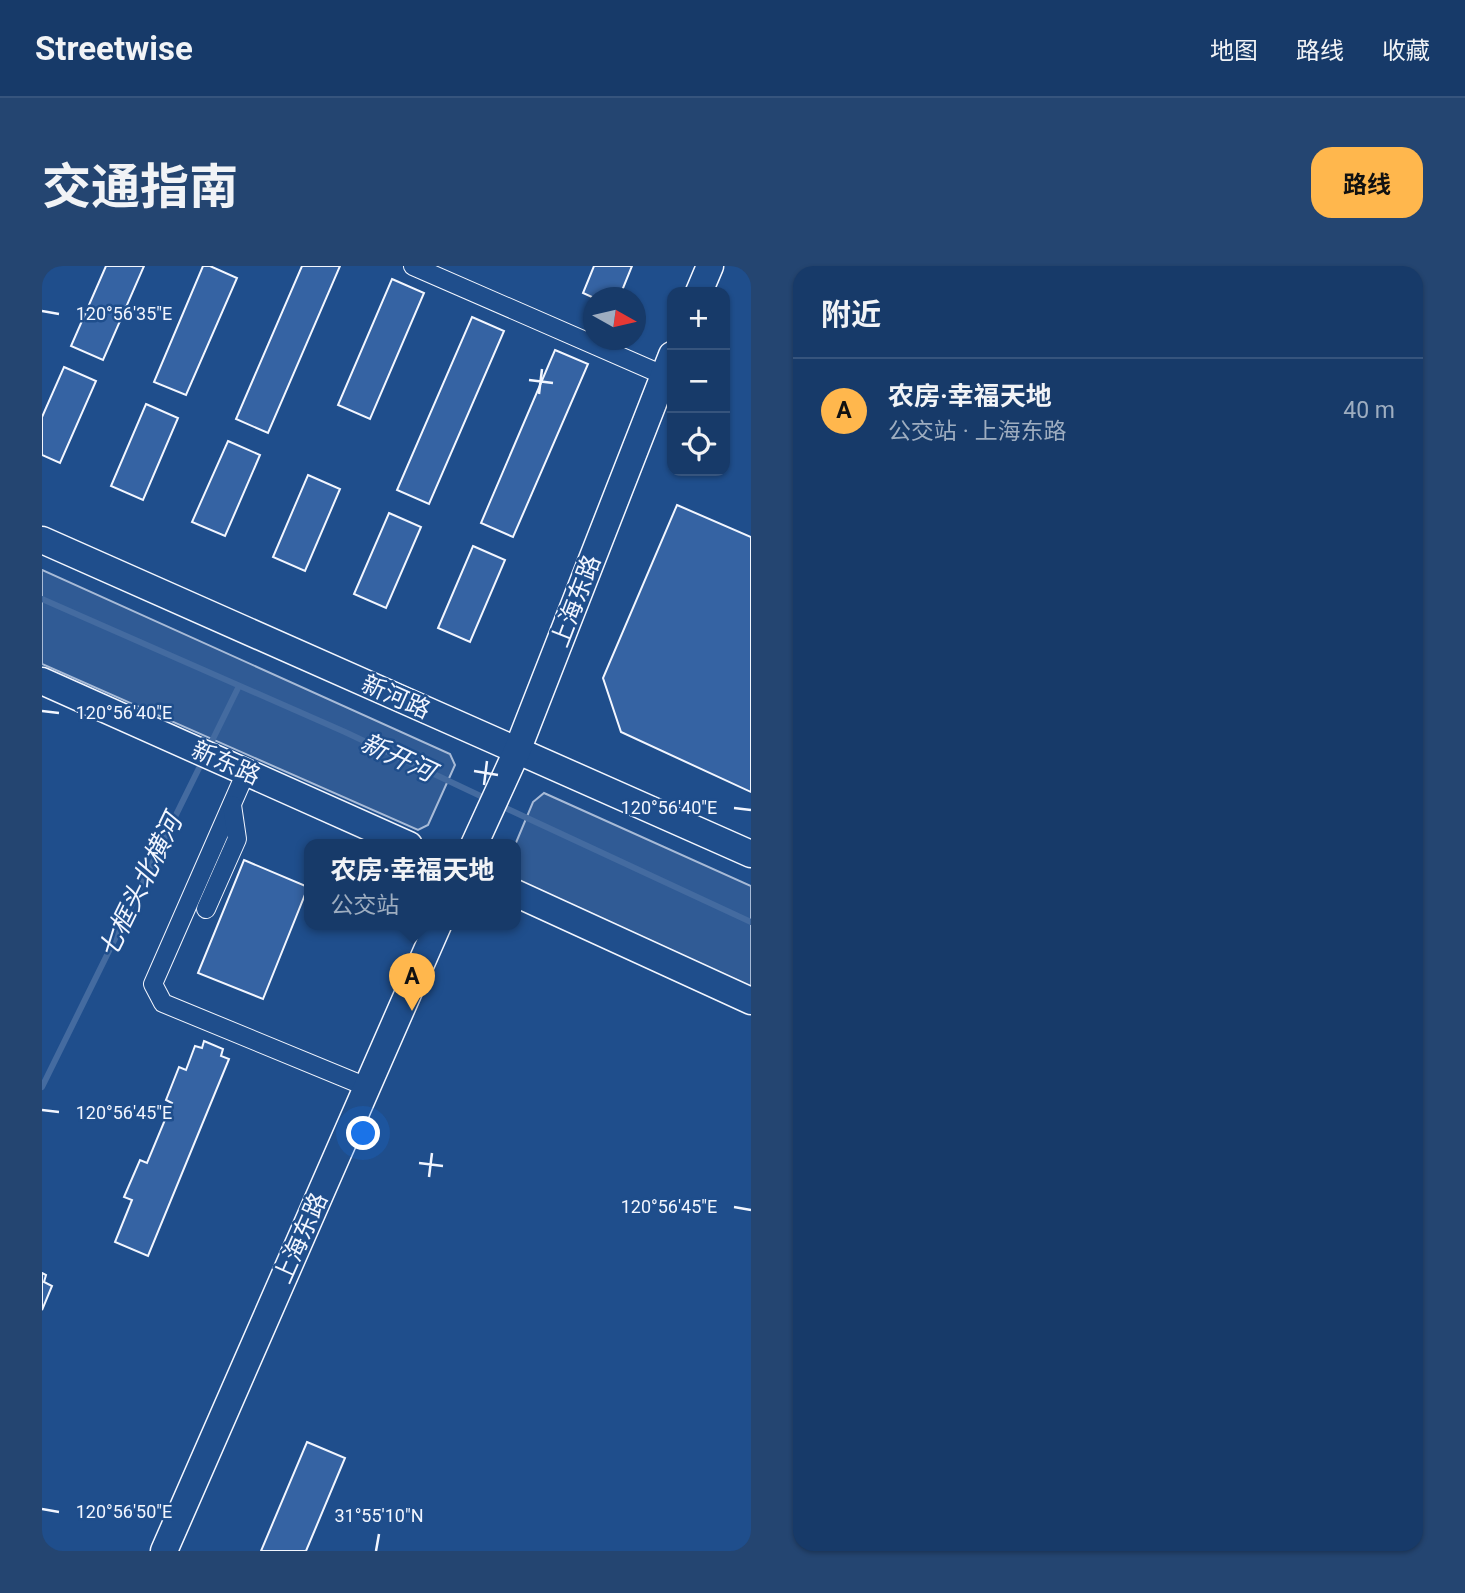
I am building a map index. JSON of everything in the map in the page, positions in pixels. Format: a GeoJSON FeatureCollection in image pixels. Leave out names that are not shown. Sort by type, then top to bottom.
{"type":"FeatureCollection","features":[{"type":"Feature","properties":{"kind":"street"},"geometry":{"type":"LineString","coordinates":[[413,266],[667,365]]}},
{"type":"Feature","properties":{"kind":"street"},"geometry":{"type":"LineString","coordinates":[[701,287],[710,266]]}},
{"type":"Feature","properties":{"kind":"street","name":"上海东路"},"geometry":{"type":"LineString","coordinates":[[478,835],[517,751],[667,368]]}},
{"type":"Feature","properties":{"kind":"street","name":"新河路"},"geometry":{"type":"LineString","coordinates":[[42,540],[751,854]]}},
{"type":"Feature","properties":{"kind":"street","name":"新东路"},"geometry":{"type":"LineString","coordinates":[[42,681],[396,839]]}},
{"type":"Feature","properties":{"kind":"street"},"geometry":{"type":"LineString","coordinates":[[239,769],[232,804],[153,984],[163,1003],[367,1087]]}},
{"type":"Feature","properties":{"kind":"street"},"geometry":{"type":"LineString","coordinates":[[206,909],[237,839],[232,804]]}},
{"type":"Feature","properties":{"kind":"street"},"geometry":{"type":"LineString","coordinates":[[521,896],[751,1001]]}},
{"type":"Feature","properties":{"kind":"street","name":"上海东路"},"geometry":{"type":"LineString","coordinates":[[164,1551],[436,930]]}},
{"type":"Feature","properties":{"kind":"shaded area"},"geometry":{"type":"Polygon","coordinates":[[[42,570],[450,754],[455,765],[428,825],[418,830],[42,664],[42,570]]]}},
{"type":"Feature","properties":{"kind":"shaded area"},"geometry":{"type":"Polygon","coordinates":[[[544,793],[751,886],[751,987],[521,884],[521,839],[518,839],[533,802],[544,793]]]}},
{"type":"Feature","properties":{"kind":"building"},"geometry":{"type":"Polygon","coordinates":[[[106,266],[144,266],[103,360],[71,346],[106,266]]]}},
{"type":"Feature","properties":{"kind":"building"},"geometry":{"type":"Polygon","coordinates":[[[203,266],[210,266],[237,278],[186,395],[154,382],[203,266]]]}},
{"type":"Feature","properties":{"kind":"building"},"geometry":{"type":"Polygon","coordinates":[[[302,266],[340,266],[268,433],[236,419],[302,266]]]}},
{"type":"Feature","properties":{"kind":"building"},"geometry":{"type":"Polygon","coordinates":[[[594,266],[632,266],[623,287],[585,287],[594,266]]]}},
{"type":"Feature","properties":{"kind":"building"},"geometry":{"type":"Polygon","coordinates":[[[392,279],[424,293],[370,419],[338,405],[392,279]]]}},
{"type":"Feature","properties":{"kind":"building"},"geometry":{"type":"Polygon","coordinates":[[[472,317],[504,331],[429,504],[397,490],[472,317]]]}},
{"type":"Feature","properties":{"kind":"building"},"geometry":{"type":"Polygon","coordinates":[[[555,350],[588,364],[513,537],[481,523],[555,350]]]}},
{"type":"Feature","properties":{"kind":"building"},"geometry":{"type":"Polygon","coordinates":[[[64,367],[96,381],[60,463],[42,455],[42,417],[64,367]]]}},
{"type":"Feature","properties":{"kind":"building"},"geometry":{"type":"Polygon","coordinates":[[[146,404],[178,418],[143,500],[111,486],[146,404]]]}},
{"type":"Feature","properties":{"kind":"building"},"geometry":{"type":"Polygon","coordinates":[[[228,441],[260,455],[225,536],[192,522],[228,441]]]}},
{"type":"Feature","properties":{"kind":"building"},"geometry":{"type":"Polygon","coordinates":[[[308,475],[340,489],[305,571],[273,557],[308,475]]]}},
{"type":"Feature","properties":{"kind":"building"},"geometry":{"type":"Polygon","coordinates":[[[677,505],[751,537],[751,792],[621,732],[603,678],[677,505]]]}},
{"type":"Feature","properties":{"kind":"building"},"geometry":{"type":"Polygon","coordinates":[[[389,513],[421,527],[386,608],[354,594],[389,513]]]}},
{"type":"Feature","properties":{"kind":"building"},"geometry":{"type":"Polygon","coordinates":[[[473,546],[505,560],[470,642],[438,628],[473,546]]]}},
{"type":"Feature","properties":{"kind":"building"},"geometry":{"type":"Polygon","coordinates":[[[244,860],[304,885],[304,897],[263,999],[198,973],[244,860]]]}},
{"type":"Feature","properties":{"kind":"building"},"geometry":{"type":"Polygon","coordinates":[[[204,1041],[223,1049],[221,1056],[229,1059],[148,1256],[115,1242],[132,1200],[124,1197],[140,1160],[147,1163],[172,1103],[166,1100],[179,1067],[186,1070],[195,1046],[202,1048],[204,1041]]]}},
{"type":"Feature","properties":{"kind":"building"},"geometry":{"type":"Polygon","coordinates":[[[42,1273],[46,1275],[44,1282],[52,1286],[42,1310],[42,1273]]]}},
{"type":"Feature","properties":{"kind":"building"},"geometry":{"type":"Polygon","coordinates":[[[307,1442],[345,1458],[306,1551],[261,1551],[307,1442]]]}},
{"type":"Feature","properties":{"kind":"waterway","name":"新开河"},"geometry":{"type":"LineString","coordinates":[[42,599],[345,732],[489,800]]}},
{"type":"Feature","properties":{"kind":"waterway","name":"七框头北横河"},"geometry":{"type":"LineString","coordinates":[[209,747],[239,686]]}},
{"type":"Feature","properties":{"kind":"waterway","name":"七框头北横河"},"geometry":{"type":"LineString","coordinates":[[42,1087],[203,760]]}},
{"type":"Feature","properties":{"kind":"waterway","name":"新开河"},"geometry":{"type":"LineString","coordinates":[[499,805],[751,922]]}},
{"type":"Feature","properties":{"kind":"place","name":"农房·幸福天地"},"geometry":{"type":"Point","coordinates":[412,1011]}}]}
